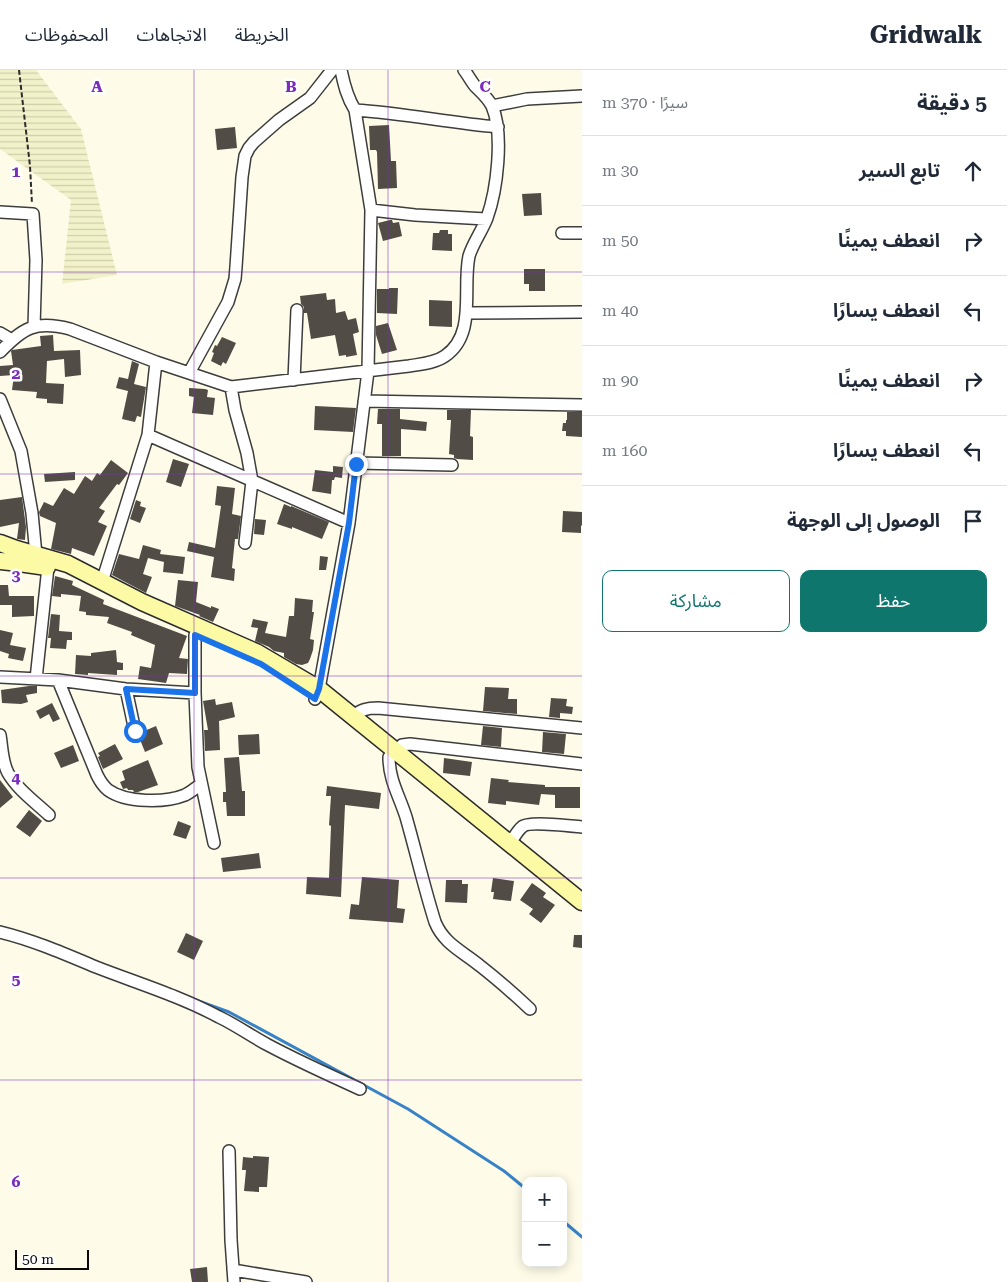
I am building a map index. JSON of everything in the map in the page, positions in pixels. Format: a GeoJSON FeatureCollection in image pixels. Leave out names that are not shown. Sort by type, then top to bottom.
{"type":"FeatureCollection","features":[{"type":"Feature","properties":{"kind":"main road"},"geometry":{"type":"LineString","coordinates":[[0,543],[68,564],[142,602],[256,652],[352,716],[494,844],[582,913]]}},
{"type":"Feature","properties":{"kind":"main road"},"geometry":{"type":"LineString","coordinates":[[0,561],[48,567],[68,573],[112,597],[261,664],[317,694],[582,901]]}},
{"type":"Feature","properties":{"kind":"street"},"geometry":{"type":"LineString","coordinates":[[189,373],[223,312],[231,292],[236,267],[242,177],[248,148],[278,120],[310,98],[332,70]]}},
{"type":"Feature","properties":{"kind":"street"},"geometry":{"type":"LineString","coordinates":[[317,694],[349,523],[368,370],[371,210],[355,110],[348,99],[341,70]]}},
{"type":"Feature","properties":{"kind":"street"},"geometry":{"type":"LineString","coordinates":[[0,352],[22,331],[34,327],[52,326],[70,329],[156,362],[231,386],[409,366],[445,357],[455,348],[462,336],[467,314],[466,288],[470,256],[486,219],[495,186],[496,174],[498,127],[492,106],[464,70]]}},
{"type":"Feature","properties":{"kind":"street"},"geometry":{"type":"LineString","coordinates":[[492,106],[526,99],[582,96]]}},
{"type":"Feature","properties":{"kind":"street"},"geometry":{"type":"LineString","coordinates":[[355,110],[386,112],[455,123],[498,127]]}},
{"type":"Feature","properties":{"kind":"street"},"geometry":{"type":"LineString","coordinates":[[371,210],[415,215],[486,219]]}},
{"type":"Feature","properties":{"kind":"street"},"geometry":{"type":"LineString","coordinates":[[0,212],[33,214],[36,260],[34,327]]}},
{"type":"Feature","properties":{"kind":"street"},"geometry":{"type":"LineString","coordinates":[[562,233],[582,233]]}},
{"type":"Feature","properties":{"kind":"street"},"geometry":{"type":"LineString","coordinates":[[294,380],[297,310]]}},
{"type":"Feature","properties":{"kind":"street"},"geometry":{"type":"LineString","coordinates":[[467,314],[582,312]]}},
{"type":"Feature","properties":{"kind":"street"},"geometry":{"type":"LineString","coordinates":[[0,333],[12,340]]}},
{"type":"Feature","properties":{"kind":"street"},"geometry":{"type":"LineString","coordinates":[[102,582],[148,435],[156,362]]}},
{"type":"Feature","properties":{"kind":"street"},"geometry":{"type":"LineString","coordinates":[[231,386],[252,481],[245,543]]}},
{"type":"Feature","properties":{"kind":"street"},"geometry":{"type":"LineString","coordinates":[[0,399],[21,451],[32,513],[36,555]]}},
{"type":"Feature","properties":{"kind":"street"},"geometry":{"type":"LineString","coordinates":[[364,401],[582,405]]}},
{"type":"Feature","properties":{"kind":"street"},"geometry":{"type":"LineString","coordinates":[[148,435],[349,523]]}},
{"type":"Feature","properties":{"kind":"street"},"geometry":{"type":"LineString","coordinates":[[356,464],[452,465]]}},
{"type":"Feature","properties":{"kind":"street"},"geometry":{"type":"LineString","coordinates":[[36,679],[48,567]]}},
{"type":"Feature","properties":{"kind":"street"},"geometry":{"type":"LineString","coordinates":[[195,635],[198,767],[214,843]]}},
{"type":"Feature","properties":{"kind":"street"},"geometry":{"type":"LineString","coordinates":[[0,677],[58,680],[126,689],[195,693]]}},
{"type":"Feature","properties":{"kind":"street"},"geometry":{"type":"LineString","coordinates":[[58,680],[97,774],[109,791],[135,799],[164,800],[186,794],[201,784]]}},
{"type":"Feature","properties":{"kind":"street"},"geometry":{"type":"LineString","coordinates":[[126,689],[135,731]]}},
{"type":"Feature","properties":{"kind":"street"},"geometry":{"type":"LineString","coordinates":[[352,716],[362,710],[378,708],[582,728]]}},
{"type":"Feature","properties":{"kind":"street"},"geometry":{"type":"LineString","coordinates":[[0,735],[8,773],[25,794],[49,815]]}},
{"type":"Feature","properties":{"kind":"street"},"geometry":{"type":"LineString","coordinates":[[530,1009],[480,965],[444,938],[439,931],[428,900],[405,815],[390,776],[392,754],[402,745],[410,744],[582,764]]}},
{"type":"Feature","properties":{"kind":"street"},"geometry":{"type":"LineString","coordinates":[[510,843],[525,824],[582,827]]}},
{"type":"Feature","properties":{"kind":"street"},"geometry":{"type":"LineString","coordinates":[[0,932],[28,940],[168,994],[227,1021],[275,1048],[360,1090]]}},
{"type":"Feature","properties":{"kind":"street"},"geometry":{"type":"LineString","coordinates":[[229,1151],[234,1282]]}},
{"type":"Feature","properties":{"kind":"street"},"geometry":{"type":"LineString","coordinates":[[233,1270],[306,1282]]}},
{"type":"Feature","properties":{"kind":"path"},"geometry":{"type":"LineString","coordinates":[[19,70],[30,166],[33,214]]}},
{"type":"Feature","properties":{"kind":"green space"},"geometry":{"type":"Polygon","coordinates":[[[0,70],[36,70],[81,129],[117,275],[62,284],[71,200],[0,149],[0,70]]]}},
{"type":"Feature","properties":{"kind":"building"},"geometry":{"type":"Polygon","coordinates":[[[389,125],[391,161],[396,161],[397,188],[378,189],[377,152],[376,150],[370,150],[369,126],[389,125]]]}},
{"type":"Feature","properties":{"kind":"building"},"geometry":{"type":"Polygon","coordinates":[[[235,127],[237,148],[217,150],[215,129],[235,127]]]}},
{"type":"Feature","properties":{"kind":"building"},"geometry":{"type":"Polygon","coordinates":[[[541,193],[542,215],[524,216],[522,194],[541,193]]]}},
{"type":"Feature","properties":{"kind":"building"},"geometry":{"type":"Polygon","coordinates":[[[390,220],[393,223],[399,222],[402,236],[383,241],[378,223],[390,220]]]}},
{"type":"Feature","properties":{"kind":"building"},"geometry":{"type":"Polygon","coordinates":[[[440,230],[448,230],[448,234],[452,234],[452,251],[432,250],[433,233],[439,233],[440,230]]]}},
{"type":"Feature","properties":{"kind":"building"},"geometry":{"type":"Polygon","coordinates":[[[524,269],[545,269],[545,291],[529,291],[529,284],[524,284],[524,269]]]}},
{"type":"Feature","properties":{"kind":"building"},"geometry":{"type":"Polygon","coordinates":[[[398,288],[397,314],[377,313],[377,289],[398,288]]]}},
{"type":"Feature","properties":{"kind":"building"},"geometry":{"type":"Polygon","coordinates":[[[326,293],[327,300],[335,299],[336,313],[345,311],[348,320],[356,318],[359,332],[353,334],[357,355],[339,356],[335,335],[311,339],[307,313],[304,313],[300,296],[326,293]]]}},
{"type":"Feature","properties":{"kind":"building"},"geometry":{"type":"Polygon","coordinates":[[[429,300],[452,301],[452,327],[429,326],[429,300]]]}},
{"type":"Feature","properties":{"kind":"building"},"geometry":{"type":"Polygon","coordinates":[[[388,323],[397,350],[382,354],[376,335],[376,326],[388,323]]]}},
{"type":"Feature","properties":{"kind":"building"},"geometry":{"type":"Polygon","coordinates":[[[53,335],[54,351],[80,350],[81,375],[65,377],[64,359],[47,361],[46,383],[64,384],[63,404],[47,403],[47,399],[36,398],[37,392],[12,390],[14,375],[0,376],[0,366],[13,365],[12,350],[41,346],[40,336],[53,335]]]}},
{"type":"Feature","properties":{"kind":"building"},"geometry":{"type":"Polygon","coordinates":[[[222,337],[236,343],[226,364],[223,362],[221,366],[211,361],[215,345],[217,346],[222,337]]]}},
{"type":"Feature","properties":{"kind":"building"},"geometry":{"type":"Polygon","coordinates":[[[132,361],[139,364],[134,384],[146,387],[141,417],[137,416],[135,422],[122,419],[128,391],[116,388],[119,377],[128,379],[132,361]]]}},
{"type":"Feature","properties":{"kind":"building"},"geometry":{"type":"Polygon","coordinates":[[[189,388],[208,390],[207,397],[215,398],[213,415],[192,413],[194,397],[189,396],[189,388]]]}},
{"type":"Feature","properties":{"kind":"building"},"geometry":{"type":"Polygon","coordinates":[[[315,406],[356,408],[353,432],[314,430],[315,406]]]}},
{"type":"Feature","properties":{"kind":"building"},"geometry":{"type":"Polygon","coordinates":[[[378,409],[400,409],[400,419],[427,422],[426,431],[401,429],[401,456],[382,456],[382,424],[377,424],[378,409]]]}},
{"type":"Feature","properties":{"kind":"building"},"geometry":{"type":"Polygon","coordinates":[[[447,410],[471,410],[470,436],[473,437],[473,460],[457,459],[454,458],[454,455],[449,454],[451,420],[447,420],[447,410]]]}},
{"type":"Feature","properties":{"kind":"building"},"geometry":{"type":"Polygon","coordinates":[[[567,412],[582,412],[582,437],[566,436],[566,431],[562,431],[563,423],[566,423],[567,420],[567,412]]]}},
{"type":"Feature","properties":{"kind":"building"},"geometry":{"type":"Polygon","coordinates":[[[173,459],[189,464],[181,487],[166,482],[173,459]]]}},
{"type":"Feature","properties":{"kind":"building"},"geometry":{"type":"Polygon","coordinates":[[[111,460],[128,473],[99,508],[105,511],[98,522],[107,526],[94,556],[72,548],[71,554],[51,549],[56,523],[40,516],[39,512],[44,502],[53,506],[64,488],[74,494],[85,476],[92,481],[97,473],[100,475],[111,460]]]}},
{"type":"Feature","properties":{"kind":"building"},"geometry":{"type":"Polygon","coordinates":[[[333,466],[343,467],[342,478],[335,477],[332,480],[331,494],[312,491],[315,470],[333,472],[333,466]]]}},
{"type":"Feature","properties":{"kind":"building"},"geometry":{"type":"Polygon","coordinates":[[[75,472],[75,480],[45,482],[44,474],[75,472]]]}},
{"type":"Feature","properties":{"kind":"building"},"geometry":{"type":"Polygon","coordinates":[[[217,486],[235,488],[232,514],[241,516],[238,539],[235,539],[232,568],[235,569],[234,581],[211,577],[214,557],[187,551],[189,542],[215,548],[221,506],[215,505],[217,486]]]}},
{"type":"Feature","properties":{"kind":"building"},"geometry":{"type":"Polygon","coordinates":[[[22,497],[26,527],[25,540],[17,539],[19,523],[0,527],[0,500],[22,497]]]}},
{"type":"Feature","properties":{"kind":"building"},"geometry":{"type":"Polygon","coordinates":[[[136,500],[141,502],[140,506],[146,508],[140,523],[130,519],[136,500]]]}},
{"type":"Feature","properties":{"kind":"building"},"geometry":{"type":"Polygon","coordinates":[[[284,504],[329,522],[322,539],[292,527],[292,529],[277,524],[284,504]]]}},
{"type":"Feature","properties":{"kind":"building"},"geometry":{"type":"Polygon","coordinates":[[[563,511],[582,512],[581,533],[562,532],[563,511]]]}},
{"type":"Feature","properties":{"kind":"building"},"geometry":{"type":"Polygon","coordinates":[[[255,519],[266,520],[264,535],[254,534],[255,519]]]}},
{"type":"Feature","properties":{"kind":"building"},"geometry":{"type":"Polygon","coordinates":[[[143,545],[161,550],[160,554],[185,557],[183,574],[163,572],[164,562],[148,558],[143,574],[152,577],[146,593],[112,575],[119,554],[139,559],[143,545]]]}},
{"type":"Feature","properties":{"kind":"building"},"geometry":{"type":"Polygon","coordinates":[[[320,556],[328,557],[326,570],[319,570],[320,556]]]}},
{"type":"Feature","properties":{"kind":"building"},"geometry":{"type":"Polygon","coordinates":[[[55,576],[73,581],[72,585],[104,600],[103,604],[187,636],[179,658],[188,659],[187,674],[169,673],[166,683],[138,679],[140,666],[151,668],[155,645],[131,635],[132,632],[107,623],[109,617],[86,615],[86,612],[79,611],[81,596],[61,594],[61,597],[52,596],[55,576]]]}},
{"type":"Feature","properties":{"kind":"building"},"geometry":{"type":"Polygon","coordinates":[[[178,580],[198,582],[196,602],[219,609],[213,622],[175,606],[178,580]]]}},
{"type":"Feature","properties":{"kind":"building"},"geometry":{"type":"Polygon","coordinates":[[[0,585],[8,585],[9,596],[34,596],[34,616],[12,617],[12,605],[0,605],[0,585]]]}},
{"type":"Feature","properties":{"kind":"building"},"geometry":{"type":"Polygon","coordinates":[[[295,598],[313,600],[312,612],[314,612],[310,639],[314,640],[313,650],[308,663],[302,665],[296,664],[284,657],[284,653],[274,651],[255,641],[258,628],[251,627],[253,619],[268,622],[265,633],[286,637],[289,616],[294,616],[295,598]]]}},
{"type":"Feature","properties":{"kind":"building"},"geometry":{"type":"Polygon","coordinates":[[[51,614],[60,615],[59,631],[72,632],[72,640],[67,640],[66,649],[50,648],[51,638],[48,638],[51,614]]]}},
{"type":"Feature","properties":{"kind":"building"},"geometry":{"type":"Polygon","coordinates":[[[0,630],[13,633],[10,645],[26,648],[23,661],[8,658],[9,654],[0,651],[0,630]]]}},
{"type":"Feature","properties":{"kind":"building"},"geometry":{"type":"Polygon","coordinates":[[[116,650],[117,662],[123,663],[123,670],[117,670],[117,675],[75,674],[76,655],[91,656],[91,653],[116,650]]]}},
{"type":"Feature","properties":{"kind":"building"},"geometry":{"type":"Polygon","coordinates":[[[37,686],[37,693],[26,695],[28,702],[21,704],[2,703],[1,690],[37,686]]]}},
{"type":"Feature","properties":{"kind":"building"},"geometry":{"type":"Polygon","coordinates":[[[485,687],[509,688],[508,699],[517,699],[517,714],[483,711],[485,687]]]}},
{"type":"Feature","properties":{"kind":"building"},"geometry":{"type":"Polygon","coordinates":[[[551,698],[567,699],[566,706],[573,707],[572,714],[560,713],[560,718],[549,717],[551,698]]]}},
{"type":"Feature","properties":{"kind":"building"},"geometry":{"type":"Polygon","coordinates":[[[215,699],[216,705],[232,702],[235,717],[219,721],[220,750],[205,751],[204,730],[208,730],[203,701],[215,699]]]}},
{"type":"Feature","properties":{"kind":"building"},"geometry":{"type":"Polygon","coordinates":[[[52,703],[60,719],[53,722],[49,714],[40,719],[36,711],[52,703]]]}},
{"type":"Feature","properties":{"kind":"building"},"geometry":{"type":"Polygon","coordinates":[[[156,726],[163,744],[145,752],[139,737],[142,732],[156,726]]]}},
{"type":"Feature","properties":{"kind":"building"},"geometry":{"type":"Polygon","coordinates":[[[483,726],[502,728],[501,747],[481,745],[483,726]]]}},
{"type":"Feature","properties":{"kind":"building"},"geometry":{"type":"Polygon","coordinates":[[[543,732],[566,734],[564,754],[542,752],[543,732]]]}},
{"type":"Feature","properties":{"kind":"building"},"geometry":{"type":"Polygon","coordinates":[[[259,734],[260,754],[239,755],[238,735],[259,734]]]}},
{"type":"Feature","properties":{"kind":"building"},"geometry":{"type":"Polygon","coordinates":[[[115,744],[123,759],[103,769],[98,753],[115,744]]]}},
{"type":"Feature","properties":{"kind":"building"},"geometry":{"type":"Polygon","coordinates":[[[73,745],[79,761],[61,768],[54,753],[73,745]]]}},
{"type":"Feature","properties":{"kind":"building"},"geometry":{"type":"Polygon","coordinates":[[[239,757],[242,791],[245,791],[245,816],[227,816],[226,802],[223,802],[223,792],[226,792],[224,758],[239,757]]]}},
{"type":"Feature","properties":{"kind":"building"},"geometry":{"type":"Polygon","coordinates":[[[444,758],[472,762],[470,776],[443,773],[444,758]]]}},
{"type":"Feature","properties":{"kind":"building"},"geometry":{"type":"Polygon","coordinates":[[[148,760],[158,785],[138,792],[128,790],[127,788],[123,789],[120,782],[125,780],[122,771],[148,760]]]}},
{"type":"Feature","properties":{"kind":"building"},"geometry":{"type":"Polygon","coordinates":[[[491,778],[509,780],[508,782],[545,785],[545,787],[580,787],[580,808],[555,808],[555,795],[541,794],[539,805],[506,801],[506,805],[488,803],[491,778]]]}},
{"type":"Feature","properties":{"kind":"building"},"geometry":{"type":"Polygon","coordinates":[[[0,780],[13,797],[0,808],[0,780]]]}},
{"type":"Feature","properties":{"kind":"building"},"geometry":{"type":"Polygon","coordinates":[[[327,786],[381,793],[379,809],[345,805],[341,897],[306,894],[307,877],[329,878],[331,796],[326,796],[327,786]]]}},
{"type":"Feature","properties":{"kind":"building"},"geometry":{"type":"Polygon","coordinates":[[[29,810],[42,821],[30,837],[16,827],[29,810]]]}},
{"type":"Feature","properties":{"kind":"building"},"geometry":{"type":"Polygon","coordinates":[[[178,821],[191,826],[186,839],[173,835],[178,821]]]}},
{"type":"Feature","properties":{"kind":"building"},"geometry":{"type":"Polygon","coordinates":[[[259,853],[261,868],[223,872],[221,858],[259,853]]]}},
{"type":"Feature","properties":{"kind":"building"},"geometry":{"type":"Polygon","coordinates":[[[362,877],[399,880],[397,908],[405,909],[403,923],[349,919],[351,904],[359,905],[362,877]]]}},
{"type":"Feature","properties":{"kind":"building"},"geometry":{"type":"Polygon","coordinates":[[[493,878],[514,881],[511,901],[493,899],[494,892],[491,892],[493,878]]]}},
{"type":"Feature","properties":{"kind":"building"},"geometry":{"type":"Polygon","coordinates":[[[446,880],[462,880],[462,884],[468,884],[467,903],[445,902],[446,880]]]}},
{"type":"Feature","properties":{"kind":"building"},"geometry":{"type":"Polygon","coordinates":[[[532,883],[546,893],[543,897],[555,905],[541,923],[529,914],[533,909],[520,900],[532,883]]]}},
{"type":"Feature","properties":{"kind":"building"},"geometry":{"type":"Polygon","coordinates":[[[186,933],[203,941],[194,960],[177,952],[186,933]]]}},
{"type":"Feature","properties":{"kind":"building"},"geometry":{"type":"Polygon","coordinates":[[[574,935],[582,935],[582,948],[573,947],[574,935]]]}},
{"type":"Feature","properties":{"kind":"building"},"geometry":{"type":"Polygon","coordinates":[[[253,1156],[269,1157],[267,1187],[259,1187],[259,1192],[244,1191],[246,1170],[242,1170],[243,1157],[253,1158],[253,1156]]]}},
{"type":"Feature","properties":{"kind":"building"},"geometry":{"type":"Polygon","coordinates":[[[207,1267],[208,1282],[192,1282],[190,1269],[207,1267]]]}},
{"type":"Feature","properties":{"kind":"waterway"},"geometry":{"type":"LineString","coordinates":[[193,999],[229,1012],[408,1109],[504,1171],[522,1186]]}},
{"type":"Feature","properties":{"kind":"waterway"},"geometry":{"type":"LineString","coordinates":[[564,1222],[582,1237]]}},
{"type":"Feature","properties":{"kind":"route"},"geometry":{"type":"LineString","coordinates":[[135,731],[126,689],[195,693],[195,635],[261,664],[315,699],[319,689],[349,523],[356,464]]}}]}
